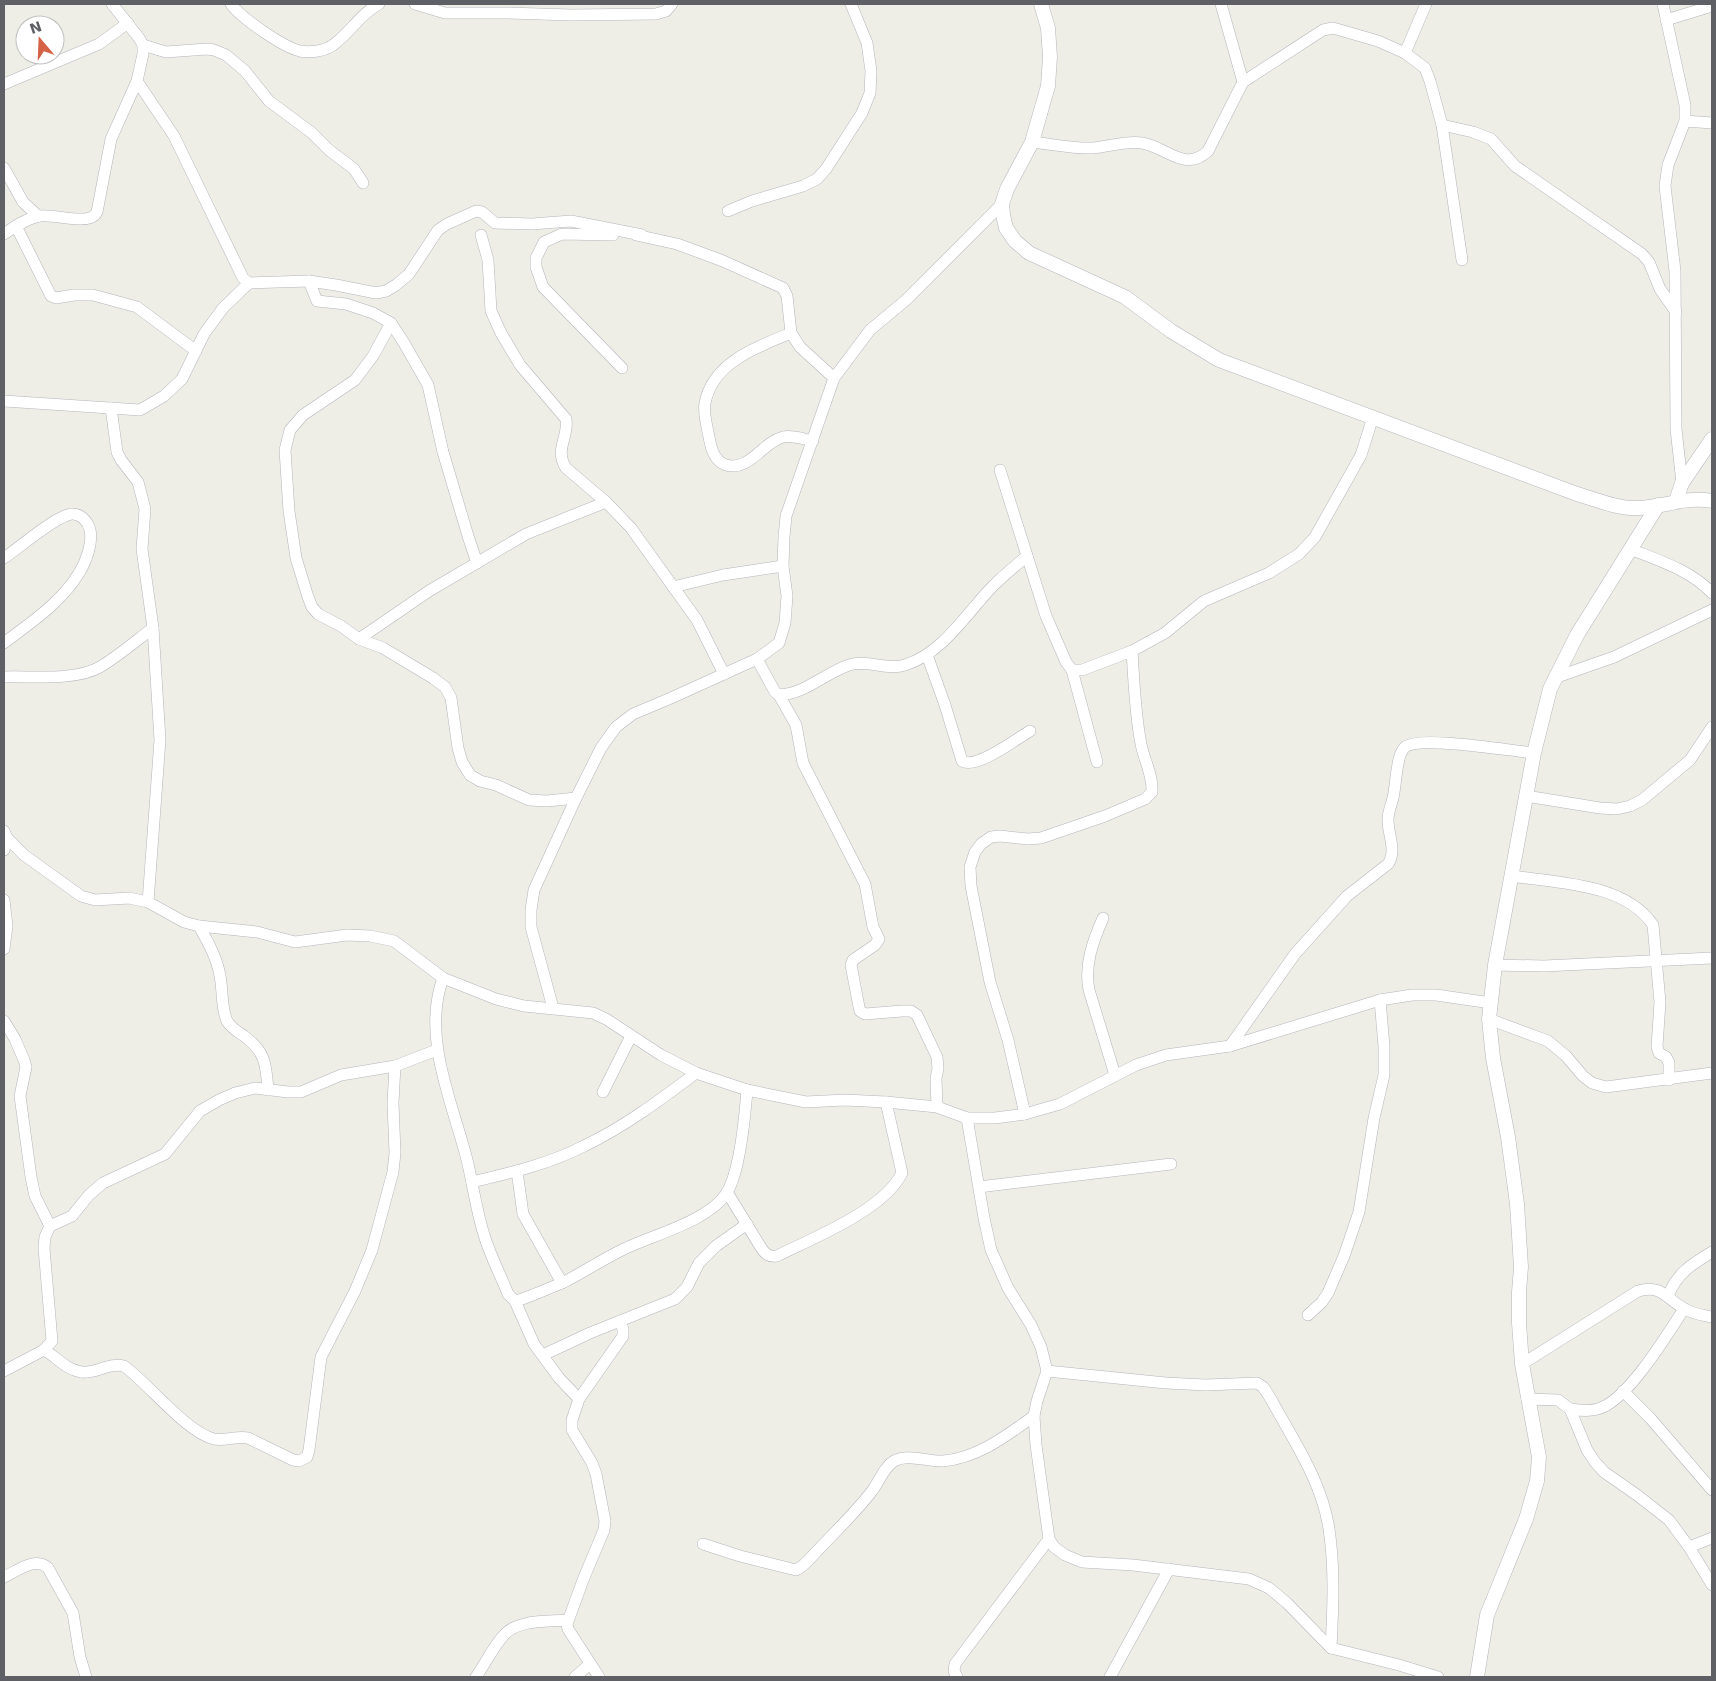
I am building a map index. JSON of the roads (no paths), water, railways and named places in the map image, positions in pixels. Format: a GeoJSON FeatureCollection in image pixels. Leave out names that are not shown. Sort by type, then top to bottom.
{"type":"FeatureCollection","features":[{"type":"Feature","properties":{"kind":"street"},"geometry":{"type":"LineString","coordinates":[[4,234],[38,216],[84,219],[92,218],[98,212],[111,139],[137,81],[143,54],[143,45],[112,4]]}},
{"type":"Feature","properties":{"kind":"street"},"geometry":{"type":"LineString","coordinates":[[235,5],[254,24],[280,41],[300,51],[316,52],[332,46],[379,4]]}},
{"type":"Feature","properties":{"kind":"street"},"geometry":{"type":"LineString","coordinates":[[415,4],[444,8],[571,15],[656,14],[666,11],[672,4]]}},
{"type":"Feature","properties":{"kind":"street"},"geometry":{"type":"LineString","coordinates":[[728,211],[752,201],[803,186],[817,179],[826,169],[862,113],[870,93],[871,71],[866,43],[851,4]]}},
{"type":"Feature","properties":{"kind":"street"},"geometry":{"type":"LineString","coordinates":[[1041,4],[1048,28],[1050,57],[1048,86],[1032,142],[1007,189],[1002,204],[1006,228],[1029,253],[1125,297],[1171,331],[1219,360],[1577,494],[1621,507],[1638,508],[1701,498],[1712,500]]}},
{"type":"Feature","properties":{"kind":"street"},"geometry":{"type":"LineString","coordinates":[[1221,4],[1243,82]]}},
{"type":"Feature","properties":{"kind":"street"},"geometry":{"type":"LineString","coordinates":[[1406,53],[1426,4]]}},
{"type":"Feature","properties":{"kind":"street"},"geometry":{"type":"LineString","coordinates":[[1663,4],[1685,105],[1685,121],[1668,165],[1665,186],[1675,271],[1676,428],[1682,482]]}},
{"type":"Feature","properties":{"kind":"street"},"geometry":{"type":"LineString","coordinates":[[1666,20],[1712,6]]}},
{"type":"Feature","properties":{"kind":"street"},"geometry":{"type":"LineString","coordinates":[[4,84],[99,44],[128,24]]}},
{"type":"Feature","properties":{"kind":"street"},"geometry":{"type":"LineString","coordinates":[[1032,142],[1092,148],[1140,142],[1153,145],[1178,158],[1188,161],[1195,160],[1208,151],[1243,82],[1323,30],[1332,28],[1378,41],[1406,53],[1425,68],[1442,125],[1462,260]]}},
{"type":"Feature","properties":{"kind":"street"},"geometry":{"type":"LineString","coordinates":[[143,45],[166,52],[207,49],[226,55],[245,71],[269,101],[312,133],[329,150],[354,169],[362,183]]}},
{"type":"Feature","properties":{"kind":"street"},"geometry":{"type":"LineString","coordinates":[[137,81],[174,136],[244,278],[249,283]]}},
{"type":"Feature","properties":{"kind":"street"},"geometry":{"type":"LineString","coordinates":[[1685,121],[1712,123]]}},
{"type":"Feature","properties":{"kind":"street"},"geometry":{"type":"LineString","coordinates":[[1442,125],[1473,132],[1491,139],[1515,166],[1642,254],[1649,262],[1666,298],[1676,312]]}},
{"type":"Feature","properties":{"kind":"street"},"geometry":{"type":"LineString","coordinates":[[4,168],[23,202],[38,216]]}},
{"type":"Feature","properties":{"kind":"street"},"geometry":{"type":"LineString","coordinates":[[552,1008],[531,927],[534,890],[601,748],[616,728],[633,714],[757,659],[779,643],[785,623],[788,596],[783,566],[786,516],[834,378],[870,330],[906,300],[1002,204]]}},
{"type":"Feature","properties":{"kind":"street"},"geometry":{"type":"LineString","coordinates":[[4,401],[140,410],[164,396],[182,379],[204,334],[223,308],[249,283],[309,282],[376,293],[386,290],[396,285],[409,274],[438,230],[476,211],[482,212],[495,223],[571,222],[686,247],[723,261],[783,288],[787,296],[791,333],[800,348],[834,378]]}},
{"type":"Feature","properties":{"kind":"street"},"geometry":{"type":"LineString","coordinates":[[16,226],[51,296],[56,298],[74,295],[93,295],[137,307],[196,351]]}},
{"type":"Feature","properties":{"kind":"street"},"geometry":{"type":"LineString","coordinates":[[622,368],[543,287],[536,267],[536,258],[544,242],[562,234],[642,236]]}},
{"type":"Feature","properties":{"kind":"street"},"geometry":{"type":"LineString","coordinates":[[481,235],[488,260],[491,311],[501,333],[520,365],[566,419],[567,424],[560,452],[562,462],[566,468],[606,502],[631,528],[697,620],[724,674]]}},
{"type":"Feature","properties":{"kind":"street"},"geometry":{"type":"LineString","coordinates":[[309,282],[317,301],[359,308],[373,313],[391,323],[404,342],[428,384],[443,452],[477,562]]}},
{"type":"Feature","properties":{"kind":"street"},"geometry":{"type":"LineString","coordinates":[[391,323],[373,356],[355,380],[303,415],[290,430],[285,450],[289,511],[296,558],[308,597],[312,607],[318,614],[341,626],[359,639],[383,648],[445,687],[451,698],[458,748],[462,762],[470,775],[480,781],[496,785],[530,800],[547,801],[576,798]]}},
{"type":"Feature","properties":{"kind":"street"},"geometry":{"type":"LineString","coordinates":[[791,333],[751,349],[718,375],[709,390],[704,404],[709,440],[714,455],[720,462],[727,465],[746,462],[777,439],[784,437],[793,436],[813,441]]}},
{"type":"Feature","properties":{"kind":"street"},"geometry":{"type":"LineString","coordinates":[[111,408],[117,452],[138,482],[145,509],[142,549],[153,628],[160,740],[148,902]]}},
{"type":"Feature","properties":{"kind":"street"},"geometry":{"type":"LineString","coordinates":[[1072,670],[1082,670],[1132,651],[1165,633],[1204,601],[1269,573],[1299,554],[1309,545],[1361,455],[1373,417]]}},
{"type":"Feature","properties":{"kind":"street"},"geometry":{"type":"LineString","coordinates":[[1676,501],[1682,482],[1712,439]]}},
{"type":"Feature","properties":{"kind":"street"},"geometry":{"type":"LineString","coordinates":[[1000,470],[1046,616],[1066,662],[1072,670],[1097,762]]}},
{"type":"Feature","properties":{"kind":"street"},"geometry":{"type":"LineString","coordinates":[[359,639],[429,591],[526,534],[606,502]]}},
{"type":"Feature","properties":{"kind":"street"},"geometry":{"type":"LineString","coordinates":[[1477,1677],[1487,1615],[1526,1519],[1537,1481],[1539,1457],[1522,1364],[1519,1323],[1521,1267],[1517,1204],[1508,1137],[1493,1058],[1489,1019],[1495,965],[1539,726],[1554,678],[1577,635],[1658,505]]}},
{"type":"Feature","properties":{"kind":"street"},"geometry":{"type":"LineString","coordinates":[[4,558],[54,522],[70,514],[78,515],[85,520],[90,528],[91,537],[86,558],[79,573],[64,594],[4,643]]}},
{"type":"Feature","properties":{"kind":"street"},"geometry":{"type":"LineString","coordinates":[[1630,549],[1687,573],[1702,583],[1712,594]]}},
{"type":"Feature","properties":{"kind":"street"},"geometry":{"type":"LineString","coordinates":[[779,695],[799,692],[835,670],[851,664],[868,663],[893,667],[902,666],[927,655],[950,634],[994,586],[1027,556]]}},
{"type":"Feature","properties":{"kind":"street"},"geometry":{"type":"LineString","coordinates":[[673,587],[722,575],[783,566]]}},
{"type":"Feature","properties":{"kind":"street"},"geometry":{"type":"LineString","coordinates":[[1554,678],[1614,657],[1712,610]]}},
{"type":"Feature","properties":{"kind":"street"},"geometry":{"type":"LineString","coordinates":[[4,677],[69,675],[86,672],[100,667],[153,628]]}},
{"type":"Feature","properties":{"kind":"street"},"geometry":{"type":"LineString","coordinates":[[1025,1114],[1008,1040],[990,982],[971,886],[970,867],[975,852],[985,840],[1000,836],[1028,840],[1042,838],[1105,816],[1144,799],[1152,792],[1153,784],[1141,746],[1137,720],[1132,651]]}},
{"type":"Feature","properties":{"kind":"street"},"geometry":{"type":"LineString","coordinates":[[927,655],[945,704],[962,761],[966,763],[984,758],[1030,731]]}},
{"type":"Feature","properties":{"kind":"street"},"geometry":{"type":"LineString","coordinates":[[757,659],[796,725],[803,764],[866,884],[873,928],[879,939],[874,945],[853,960],[852,965],[860,1011],[865,1014],[911,1011],[917,1015],[937,1057],[937,1107]]}},
{"type":"Feature","properties":{"kind":"street"},"geometry":{"type":"LineString","coordinates":[[1526,796],[1600,808],[1617,809],[1630,806],[1642,800],[1690,760],[1712,727]]}},
{"type":"Feature","properties":{"kind":"street"},"geometry":{"type":"LineString","coordinates":[[1230,1046],[1295,954],[1348,896],[1392,859],[1393,851],[1388,826],[1388,810],[1393,799],[1400,753],[1406,746],[1418,742],[1437,742],[1534,753]]}},
{"type":"Feature","properties":{"kind":"street"},"geometry":{"type":"LineString","coordinates":[[5,835],[24,855],[81,896],[95,900],[129,898],[148,902],[176,918],[199,926],[257,932],[296,942],[347,935],[370,936],[394,941],[443,978],[496,999],[524,1006],[593,1013],[661,1056],[696,1074],[747,1090],[806,1102],[845,1100],[937,1107],[967,1118],[995,1118],[1025,1114],[1060,1104],[1136,1065],[1166,1055],[1230,1046],[1380,1000],[1412,995],[1436,995],[1491,1003]]}},
{"type":"Feature","properties":{"kind":"street"},"geometry":{"type":"LineString","coordinates":[[4,850],[5,835]]}},
{"type":"Feature","properties":{"kind":"street"},"geometry":{"type":"LineString","coordinates":[[1512,876],[1581,886],[1614,894],[1638,908],[1647,916],[1653,925],[1660,1002],[1656,1047],[1659,1053],[1666,1056],[1669,1063],[1669,1080]]}},
{"type":"Feature","properties":{"kind":"street"},"geometry":{"type":"LineString","coordinates":[[4,900],[7,926],[4,949]]}},
{"type":"Feature","properties":{"kind":"street"},"geometry":{"type":"LineString","coordinates":[[1103,918],[1094,939],[1087,978],[1115,1075]]}},
{"type":"Feature","properties":{"kind":"street"},"geometry":{"type":"LineString","coordinates":[[199,926],[217,962],[226,1019],[233,1028],[253,1043],[260,1051],[265,1060],[268,1090]]}},
{"type":"Feature","properties":{"kind":"street"},"geometry":{"type":"LineString","coordinates":[[1495,965],[1544,966],[1712,958]]}},
{"type":"Feature","properties":{"kind":"street"},"geometry":{"type":"LineString","coordinates":[[443,978],[437,994],[434,1018],[437,1050],[485,1239],[508,1294],[514,1301],[534,1344],[559,1378],[579,1399]]}},
{"type":"Feature","properties":{"kind":"street"},"geometry":{"type":"LineString","coordinates":[[1308,1315],[1322,1302],[1328,1293],[1344,1256],[1359,1212],[1374,1118],[1384,1075],[1384,1046],[1380,1000]]}},
{"type":"Feature","properties":{"kind":"street"},"geometry":{"type":"LineString","coordinates":[[1489,1019],[1548,1041],[1566,1056],[1592,1083],[1606,1087],[1712,1073]]}},
{"type":"Feature","properties":{"kind":"street"},"geometry":{"type":"LineString","coordinates":[[4,1021],[15,1039],[26,1066],[20,1096],[31,1177],[35,1196],[50,1226]]}},
{"type":"Feature","properties":{"kind":"street"},"geometry":{"type":"LineString","coordinates":[[603,1092],[631,1036]]}},
{"type":"Feature","properties":{"kind":"street"},"geometry":{"type":"LineString","coordinates":[[4,1371],[44,1350],[52,1341],[44,1248],[45,1237],[50,1226],[72,1216],[103,1183],[165,1154],[200,1111],[235,1093],[255,1088],[301,1092],[341,1074],[395,1066],[437,1050]]}},
{"type":"Feature","properties":{"kind":"street"},"geometry":{"type":"LineString","coordinates":[[44,1350],[49,1352],[64,1366],[79,1371],[87,1372],[117,1364],[124,1366],[185,1422],[212,1438],[248,1438],[293,1460],[299,1461],[307,1457],[320,1357],[355,1291],[372,1250],[393,1172],[396,1153],[395,1066]]}},
{"type":"Feature","properties":{"kind":"street"},"geometry":{"type":"LineString","coordinates":[[472,1182],[517,1171],[584,1146],[626,1123],[696,1074]]}},
{"type":"Feature","properties":{"kind":"street"},"geometry":{"type":"LineString","coordinates":[[514,1301],[522,1300],[562,1283],[623,1250],[704,1214],[718,1205],[727,1192],[734,1174],[743,1131],[747,1090]]}},
{"type":"Feature","properties":{"kind":"street"},"geometry":{"type":"LineString","coordinates":[[727,1192],[765,1254],[770,1257],[777,1256],[866,1209],[897,1182],[902,1173],[886,1102]]}},
{"type":"Feature","properties":{"kind":"street"},"geometry":{"type":"LineString","coordinates":[[967,1118],[991,1250],[1008,1288],[1031,1325],[1041,1348],[1047,1371],[1034,1416],[1036,1445],[1049,1539],[1054,1547],[1065,1555],[1082,1562],[1169,1569],[1249,1579],[1269,1588],[1331,1648],[1438,1677]]}},
{"type":"Feature","properties":{"kind":"street"},"geometry":{"type":"LineString","coordinates":[[979,1187],[1171,1164]]}},
{"type":"Feature","properties":{"kind":"street"},"geometry":{"type":"LineString","coordinates":[[517,1171],[523,1214],[562,1283]]}},
{"type":"Feature","properties":{"kind":"street"},"geometry":{"type":"LineString","coordinates":[[543,1355],[590,1333],[675,1299],[687,1287],[699,1263],[716,1246],[747,1224]]}},
{"type":"Feature","properties":{"kind":"street"},"geometry":{"type":"LineString","coordinates":[[1668,1296],[1672,1284],[1683,1271],[1712,1252]]}},
{"type":"Feature","properties":{"kind":"street"},"geometry":{"type":"LineString","coordinates":[[1522,1364],[1638,1291],[1653,1289],[1668,1296],[1684,1309],[1712,1317]]}},
{"type":"Feature","properties":{"kind":"street"},"geometry":{"type":"LineString","coordinates":[[1528,1399],[1558,1400],[1570,1409],[1583,1411],[1594,1410],[1607,1405],[1623,1391],[1650,1359],[1684,1309]]}},
{"type":"Feature","properties":{"kind":"street"},"geometry":{"type":"LineString","coordinates":[[599,1677],[568,1629],[567,1620],[604,1530],[605,1521],[592,1463],[572,1430],[572,1420],[579,1399],[623,1336],[620,1321]]}},
{"type":"Feature","properties":{"kind":"street"},"geometry":{"type":"LineString","coordinates":[[1047,1371],[1166,1383],[1206,1385],[1257,1383],[1263,1387],[1310,1469],[1320,1493],[1329,1527],[1334,1588],[1331,1648]]}},
{"type":"Feature","properties":{"kind":"street"},"geometry":{"type":"LineString","coordinates":[[1623,1391],[1651,1419],[1712,1490]]}},
{"type":"Feature","properties":{"kind":"street"},"geometry":{"type":"LineString","coordinates":[[1570,1409],[1587,1450],[1595,1462],[1604,1472],[1669,1520],[1690,1547],[1712,1585]]}},
{"type":"Feature","properties":{"kind":"street"},"geometry":{"type":"LineString","coordinates":[[704,1544],[740,1556],[796,1570],[803,1567],[831,1537],[872,1491],[890,1464],[896,1460],[914,1458],[941,1461],[960,1458],[1001,1440],[1034,1416]]}},
{"type":"Feature","properties":{"kind":"street"},"geometry":{"type":"LineString","coordinates":[[1690,1547],[1712,1538]]}},
{"type":"Feature","properties":{"kind":"street"},"geometry":{"type":"LineString","coordinates":[[957,1677],[954,1672],[955,1664],[1049,1539]]}},
{"type":"Feature","properties":{"kind":"street"},"geometry":{"type":"LineString","coordinates":[[4,1577],[37,1563],[44,1564],[48,1568],[73,1612],[80,1658],[86,1677]]}},
{"type":"Feature","properties":{"kind":"street"},"geometry":{"type":"LineString","coordinates":[[1110,1677],[1169,1569]]}},
{"type":"Feature","properties":{"kind":"street"},"geometry":{"type":"LineString","coordinates":[[476,1677],[504,1634],[525,1624],[567,1620]]}},
{"type":"Feature","properties":{"kind":"street"},"geometry":{"type":"LineString","coordinates":[[575,1677],[590,1664]]}}]}
